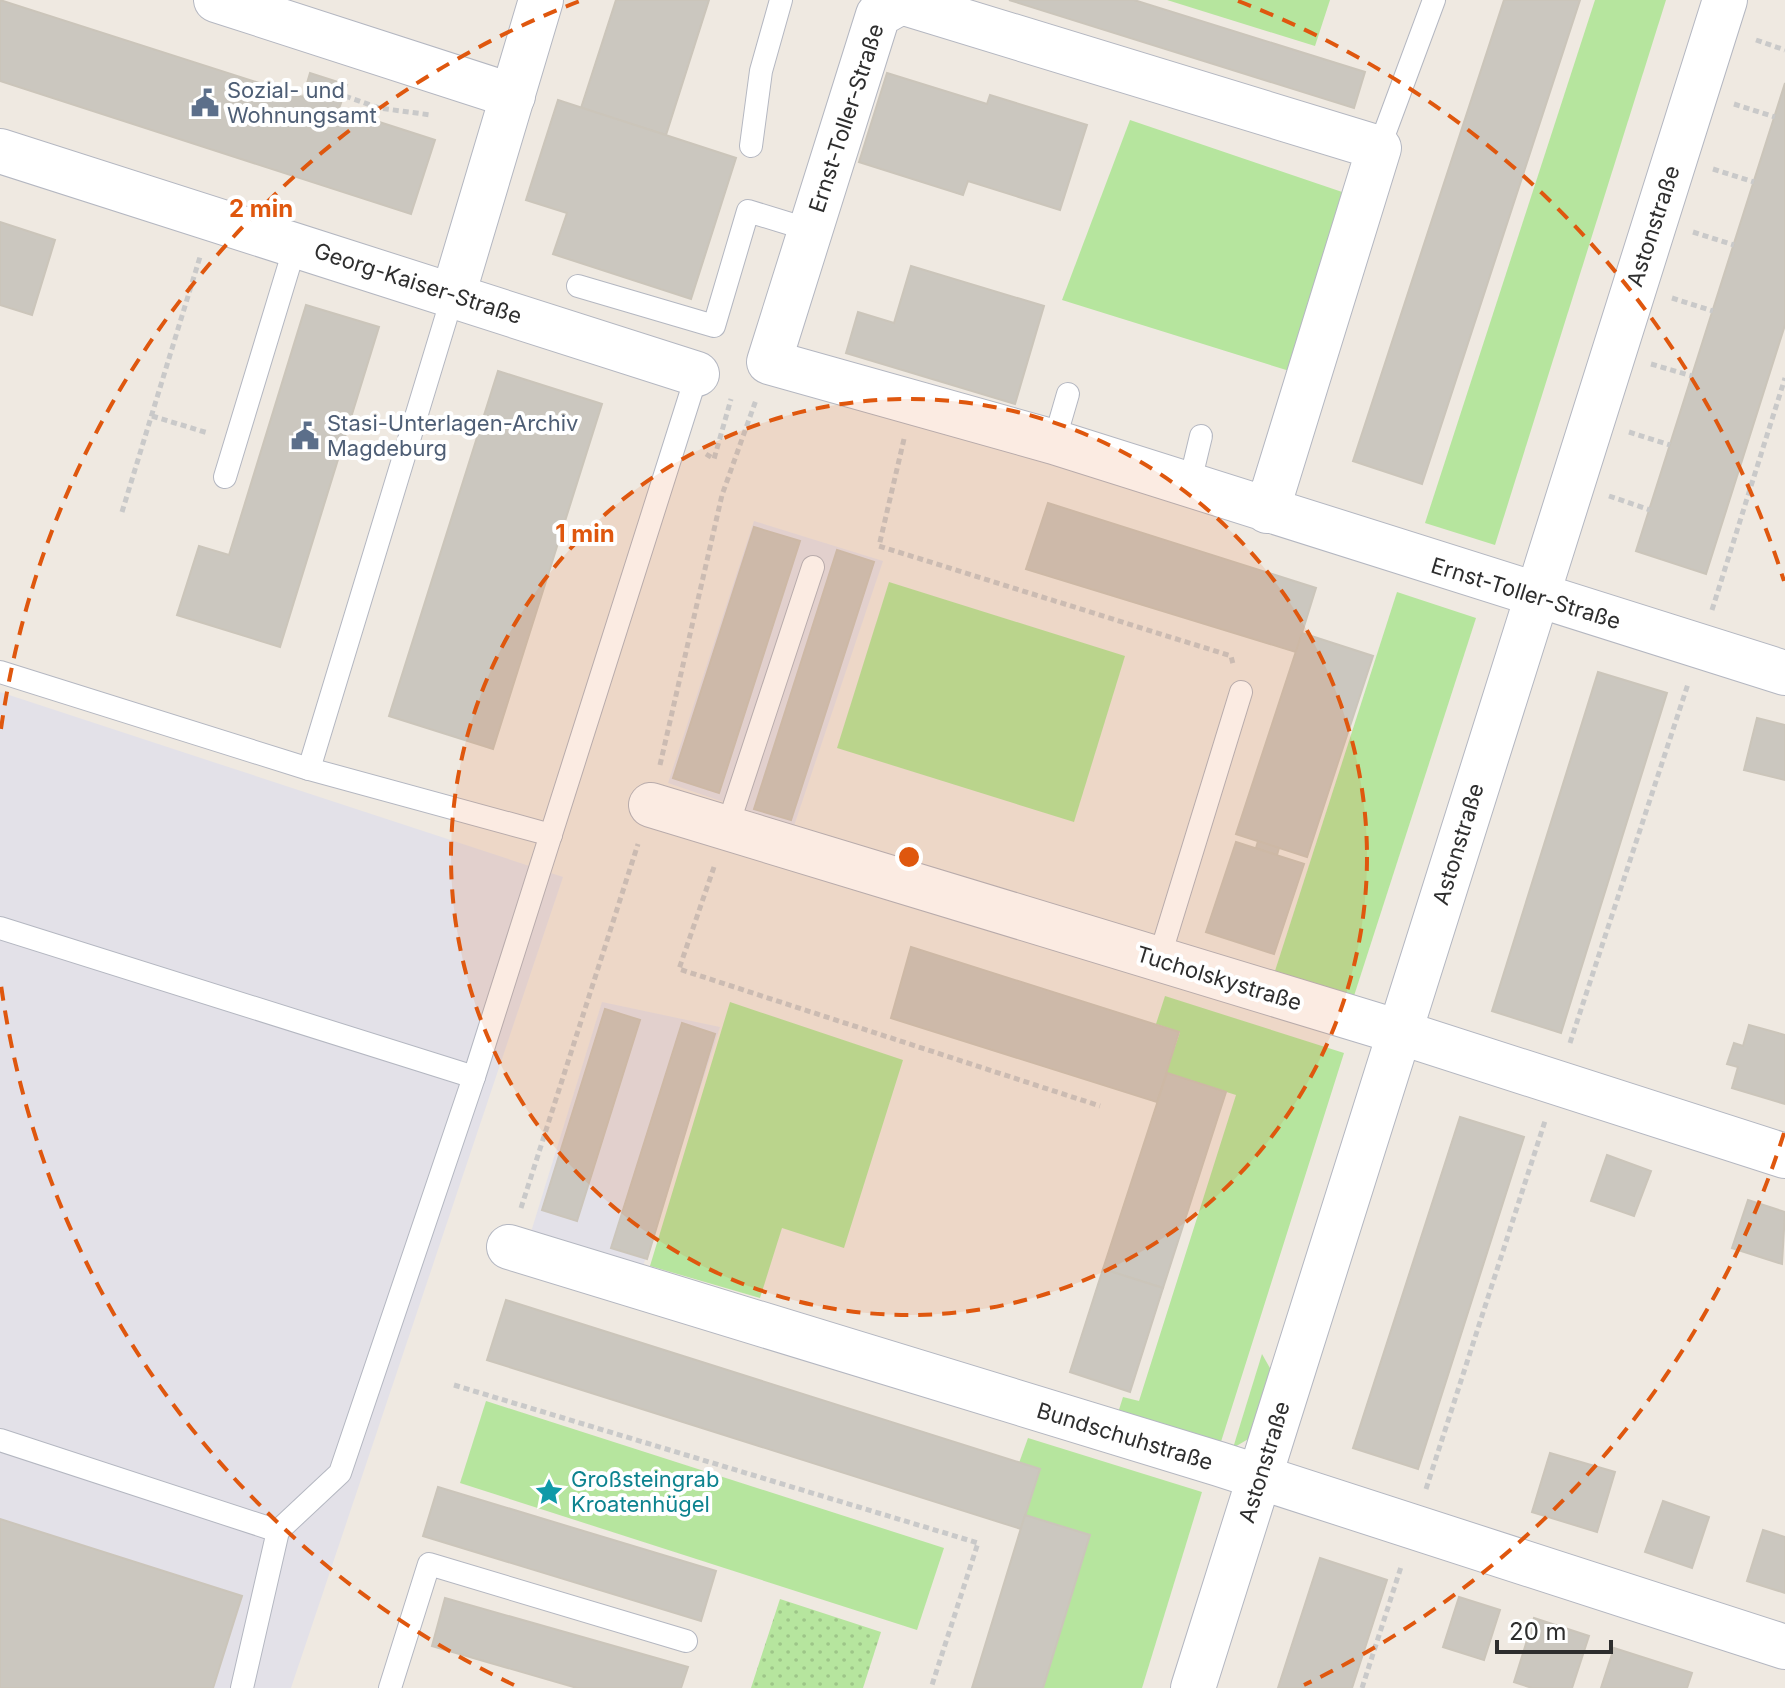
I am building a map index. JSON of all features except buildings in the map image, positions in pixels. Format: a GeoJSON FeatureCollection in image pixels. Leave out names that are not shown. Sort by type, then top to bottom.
{"type":"FeatureCollection","features":[{"type":"Feature","properties":{"kind":"street"},"geometry":{"type":"LineString","coordinates":[[216,0],[513,96]]}},
{"type":"Feature","properties":{"kind":"street"},"geometry":{"type":"LineString","coordinates":[[453,295],[541,0]]}},
{"type":"Feature","properties":{"kind":"street","name":"Astonstraße"},"geometry":{"type":"LineString","coordinates":[[1193,1688],[1725,0]]}},
{"type":"Feature","properties":{"kind":"street","name":"Ernst-Toller-Straße"},"geometry":{"type":"LineString","coordinates":[[1379,148],[901,2],[878,15],[769,362],[1054,442],[1535,597],[1785,673]]}},
{"type":"Feature","properties":{"kind":"street"},"geometry":{"type":"LineString","coordinates":[[1267,511],[1379,148]]}},
{"type":"Feature","properties":{"kind":"street","name":"Georg-Kaiser-Straße"},"geometry":{"type":"LineString","coordinates":[[0,151],[213,216],[697,374]]}},
{"type":"Feature","properties":{"kind":"street","name":"Tucholskystraße"},"geometry":{"type":"LineString","coordinates":[[651,805],[1399,1032],[1785,1156]]}},
{"type":"Feature","properties":{"kind":"street","name":"Bundschuhstraße"},"geometry":{"type":"LineString","coordinates":[[509,1247],[1259,1477],[1785,1647]]}},
{"type":"Feature","properties":{"kind":"lane"},"geometry":{"type":"LineString","coordinates":[[751,146],[761,71],[781,0]]}},
{"type":"Feature","properties":{"kind":"lane"},"geometry":{"type":"LineString","coordinates":[[1379,148],[1426,3]]}},
{"type":"Feature","properties":{"kind":"lane"},"geometry":{"type":"LineString","coordinates":[[578,286],[714,326],[748,211],[810,230]]}},
{"type":"Feature","properties":{"kind":"lane"},"geometry":{"type":"LineString","coordinates":[[225,477],[296,243]]}},
{"type":"Feature","properties":{"kind":"lane"},"geometry":{"type":"LineString","coordinates":[[309,769],[453,295]]}},
{"type":"Feature","properties":{"kind":"lane"},"geometry":{"type":"LineString","coordinates":[[242,1688],[278,1531],[340,1473],[474,1077],[697,374]]}},
{"type":"Feature","properties":{"kind":"lane"},"geometry":{"type":"LineString","coordinates":[[1054,442],[1068,394]]}},
{"type":"Feature","properties":{"kind":"lane"},"geometry":{"type":"LineString","coordinates":[[1189,486],[1201,436]]}},
{"type":"Feature","properties":{"kind":"lane"},"geometry":{"type":"LineString","coordinates":[[727,828],[813,567]]}},
{"type":"Feature","properties":{"kind":"lane"},"geometry":{"type":"LineString","coordinates":[[0,672],[309,769],[551,835]]}},
{"type":"Feature","properties":{"kind":"lane"},"geometry":{"type":"LineString","coordinates":[[1159,959],[1241,692]]}},
{"type":"Feature","properties":{"kind":"lane"},"geometry":{"type":"LineString","coordinates":[[0,928],[474,1077]]}},
{"type":"Feature","properties":{"kind":"lane"},"geometry":{"type":"LineString","coordinates":[[0,1440],[278,1531]]}},
{"type":"Feature","properties":{"kind":"lane"},"geometry":{"type":"LineString","coordinates":[[390,1688],[429,1564],[686,1641]]}},
{"type":"Feature","properties":{"kind":"path"},"geometry":{"type":"LineString","coordinates":[[1747,37],[1785,50]]}},
{"type":"Feature","properties":{"kind":"path"},"geometry":{"type":"LineString","coordinates":[[1726,101],[1775,117]]}},
{"type":"Feature","properties":{"kind":"path"},"geometry":{"type":"LineString","coordinates":[[1707,167],[1754,182]]}},
{"type":"Feature","properties":{"kind":"path"},"geometry":{"type":"LineString","coordinates":[[122,512],[213,216]]}},
{"type":"Feature","properties":{"kind":"path"},"geometry":{"type":"LineString","coordinates":[[1686,230],[1734,245]]}},
{"type":"Feature","properties":{"kind":"path"},"geometry":{"type":"LineString","coordinates":[[1663,295],[1713,311]]}},
{"type":"Feature","properties":{"kind":"path"},"geometry":{"type":"LineString","coordinates":[[1643,361],[1692,376]]}},
{"type":"Feature","properties":{"kind":"path"},"geometry":{"type":"LineString","coordinates":[[1722,578],[1785,378]]}},
{"type":"Feature","properties":{"kind":"path"},"geometry":{"type":"LineString","coordinates":[[912,403],[879,546],[1231,656],[1241,692]]}},
{"type":"Feature","properties":{"kind":"path"},"geometry":{"type":"LineString","coordinates":[[152,416],[190,427]]}},
{"type":"Feature","properties":{"kind":"path"},"geometry":{"type":"LineString","coordinates":[[1620,429],[1670,445]]}},
{"type":"Feature","properties":{"kind":"path"},"geometry":{"type":"LineString","coordinates":[[1600,493],[1650,510]]}},
{"type":"Feature","properties":{"kind":"path"},"geometry":{"type":"LineString","coordinates":[[1572,1038],[1683,699]]}},
{"type":"Feature","properties":{"kind":"path"},"geometry":{"type":"LineString","coordinates":[[727,828],[679,969],[1100,1106]]}},
{"type":"Feature","properties":{"kind":"path"},"geometry":{"type":"LineString","coordinates":[[1430,1476],[1538,1143]]}},
{"type":"Feature","properties":{"kind":"path"},"geometry":{"type":"LineString","coordinates":[[454,1385],[978,1543],[931,1688]]}},
{"type":"Feature","properties":{"kind":"path"},"geometry":{"type":"LineString","coordinates":[[1362,1688],[1396,1581]]}},
{"type":"Feature","properties":{"kind":"shaded area"},"geometry":{"type":"Polygon","coordinates":[[[754,521],[883,561],[794,826],[668,783],[754,521]]]}},
{"type":"Feature","properties":{"kind":"shaded area"},"geometry":{"type":"Polygon","coordinates":[[[0,692],[563,877],[291,1688],[0,1688],[0,692]]]}},
{"type":"Feature","properties":{"kind":"shaded area"},"geometry":{"type":"Polygon","coordinates":[[[602,1002],[720,1027],[643,1266],[531,1232],[602,1002]]]}},
{"type":"Feature","properties":{"kind":"green space"},"geometry":{"type":"Polygon","coordinates":[[[1167,0],[1330,0],[1315,46],[1167,0]]]}},
{"type":"Feature","properties":{"kind":"green space"},"geometry":{"type":"Polygon","coordinates":[[[1595,0],[1666,0],[1495,545],[1425,523],[1595,0]]]}},
{"type":"Feature","properties":{"kind":"green space"},"geometry":{"type":"Polygon","coordinates":[[[1130,120],[1351,195],[1296,373],[1062,300],[1130,120]]]}},
{"type":"Feature","properties":{"kind":"green space"},"geometry":{"type":"Polygon","coordinates":[[[889,582],[1125,656],[1074,822],[837,748],[889,582]]]}},
{"type":"Feature","properties":{"kind":"green space"},"geometry":{"type":"Polygon","coordinates":[[[1397,592],[1476,618],[1353,999],[1274,974],[1397,592]]]}},
{"type":"Feature","properties":{"kind":"green space"},"geometry":{"type":"Polygon","coordinates":[[[1165,996],[1344,1053],[1219,1448],[1117,1416],[1123,1397],[1139,1401],[1236,1095],[1166,1073],[1180,1032],[1156,1024],[1165,996]]]}},
{"type":"Feature","properties":{"kind":"green space"},"geometry":{"type":"Polygon","coordinates":[[[730,1002],[903,1060],[844,1248],[782,1228],[760,1298],[650,1266],[730,1002]]]}},
{"type":"Feature","properties":{"kind":"green space"},"geometry":{"type":"Polygon","coordinates":[[[1262,1354],[1271,1370],[1250,1438],[1233,1448],[1262,1354]]]}},
{"type":"Feature","properties":{"kind":"green space"},"geometry":{"type":"Polygon","coordinates":[[[486,1401],[944,1548],[917,1630],[460,1483],[486,1401]]]}},
{"type":"Feature","properties":{"kind":"green space"},"geometry":{"type":"Polygon","coordinates":[[[1028,1438],[1202,1492],[1142,1688],[1043,1688],[1019,1463],[1028,1438]]]}},
{"type":"Feature","properties":{"kind":"green space"},"geometry":{"type":"Polygon","coordinates":[[[780,1599],[881,1632],[863,1688],[751,1688],[780,1599]]]}},
{"type":"Feature","properties":{"kind":"place","name":"Sozial- und Wohnungsamt"},"geometry":{"type":"Point","coordinates":[205,103]}},
{"type":"Feature","properties":{"kind":"place","name":"Stasi-Unterlagen-Archiv Magdeburg"},"geometry":{"type":"Point","coordinates":[305,436]}},
{"type":"Feature","properties":{"kind":"place","name":"Großsteingrab Kroatenhügel"},"geometry":{"type":"Point","coordinates":[549,1492]}}]}
